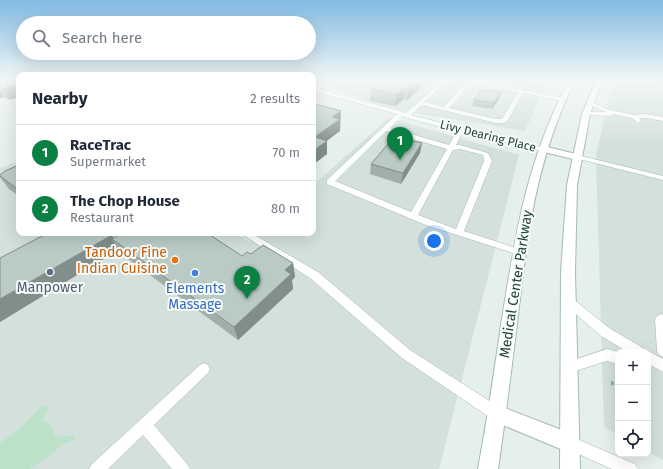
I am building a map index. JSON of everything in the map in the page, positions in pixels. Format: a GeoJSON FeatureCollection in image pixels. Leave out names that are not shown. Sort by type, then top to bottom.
{"type":"FeatureCollection","features":[{"type":"Feature","properties":{"kind":"main road","name":"Medical Center Parkway"},"geometry":{"type":"LineString","coordinates":[[488,469],[521,237],[543,150],[561,103]]}},
{"type":"Feature","properties":{"kind":"main road"},"geometry":{"type":"LineString","coordinates":[[570,469],[568,272],[572,185],[590,103]]}},
{"type":"Feature","properties":{"kind":"main road"},"geometry":{"type":"LineString","coordinates":[[543,150],[578,157]]}},
{"type":"Feature","properties":{"kind":"main road"},"geometry":{"type":"LineString","coordinates":[[497,414],[570,444]]}},
{"type":"Feature","properties":{"kind":"lane","name":"Livy Dearing Place"},"geometry":{"type":"LineString","coordinates":[[359,103],[543,150]]}},
{"type":"Feature","properties":{"kind":"lane"},"geometry":{"type":"LineString","coordinates":[[515,103],[504,121],[496,121],[420,103],[385,129],[330,182],[429,223],[519,252]]}},
{"type":"Feature","properties":{"kind":"lane"},"geometry":{"type":"LineString","coordinates":[[445,109],[450,103]]}},
{"type":"Feature","properties":{"kind":"lane"},"geometry":{"type":"LineString","coordinates":[[588,109],[603,113],[623,115]]}},
{"type":"Feature","properties":{"kind":"lane"},"geometry":{"type":"LineString","coordinates":[[588,109],[604,110],[636,119],[646,116],[663,118]]}},
{"type":"Feature","properties":{"kind":"lane"},"geometry":{"type":"LineString","coordinates":[[385,129],[451,148],[460,147],[486,154],[488,161],[459,233]]}},
{"type":"Feature","properties":{"kind":"lane"},"geometry":{"type":"LineString","coordinates":[[413,216],[461,130]]}},
{"type":"Feature","properties":{"kind":"lane"},"geometry":{"type":"LineString","coordinates":[[578,157],[663,178]]}},
{"type":"Feature","properties":{"kind":"lane"},"geometry":{"type":"LineString","coordinates":[[249,236],[314,275],[406,354],[497,414]]}},
{"type":"Feature","properties":{"kind":"lane"},"geometry":{"type":"LineString","coordinates":[[568,301],[604,332],[634,349]]}},
{"type":"Feature","properties":{"kind":"lane"},"geometry":{"type":"LineString","coordinates":[[660,319],[663,351]]}},
{"type":"Feature","properties":{"kind":"lane"},"geometry":{"type":"LineString","coordinates":[[569,367],[607,355],[615,357]]}},
{"type":"Feature","properties":{"kind":"lane"},"geometry":{"type":"LineString","coordinates":[[651,359],[663,366]]}},
{"type":"Feature","properties":{"kind":"lane"},"geometry":{"type":"LineString","coordinates":[[651,364],[663,366]]}},
{"type":"Feature","properties":{"kind":"lane"},"geometry":{"type":"LineString","coordinates":[[97,469],[204,369]]}},
{"type":"Feature","properties":{"kind":"lane"},"geometry":{"type":"LineString","coordinates":[[144,425],[182,469]]}},
{"type":"Feature","properties":{"kind":"lane"},"geometry":{"type":"LineString","coordinates":[[570,444],[630,469]]}},
{"type":"Feature","properties":{"kind":"shaded area"},"geometry":{"type":"Polygon","coordinates":[[[374,103],[537,103],[525,131],[420,114],[374,103]]]}},
{"type":"Feature","properties":{"kind":"shaded area"},"geometry":{"type":"Polygon","coordinates":[[[608,103],[663,103],[663,460],[651,454],[651,349],[615,349],[615,433],[604,427],[596,155],[608,103]]]}},
{"type":"Feature","properties":{"kind":"shaded area"},"geometry":{"type":"Polygon","coordinates":[[[389,118],[519,155],[439,469],[0,469],[0,168],[16,162],[16,236],[240,236],[249,242],[256,236],[316,236],[316,182],[389,118]]]}},
{"type":"Feature","properties":{"kind":"green space"},"geometry":{"type":"Polygon","coordinates":[[[43,406],[50,406],[42,421],[49,422],[55,436],[62,437],[72,435],[75,439],[61,445],[30,469],[0,469],[0,443],[14,433],[43,406]]]}},
{"type":"Feature","properties":{"kind":"building"},"geometry":{"type":"Polygon","coordinates":[[[316,104],[341,111],[332,117],[340,119],[316,136],[316,104]]]}},
{"type":"Feature","properties":{"kind":"building"},"geometry":{"type":"Polygon","coordinates":[[[316,137],[327,141],[316,149],[316,137]]]}},
{"type":"Feature","properties":{"kind":"building"},"geometry":{"type":"Polygon","coordinates":[[[394,137],[422,143],[403,173],[371,164],[394,137]]]}},
{"type":"Feature","properties":{"kind":"building"},"geometry":{"type":"Polygon","coordinates":[[[16,166],[16,188],[0,176],[5,171],[16,166]]]}},
{"type":"Feature","properties":{"kind":"building"},"geometry":{"type":"Polygon","coordinates":[[[42,236],[110,236],[0,299],[0,258],[42,236]]]}},
{"type":"Feature","properties":{"kind":"building"},"geometry":{"type":"Polygon","coordinates":[[[118,236],[212,236],[242,256],[247,252],[251,254],[263,245],[293,263],[285,270],[291,274],[234,327],[112,239],[118,236]]]}},
{"type":"Feature","properties":{"kind":"place","name":"RaceTrac"},"geometry":{"type":"Point","coordinates":[400,160]}},
{"type":"Feature","properties":{"kind":"place","name":"Tandoor Fine Indian Cuisine"},"geometry":{"type":"Point","coordinates":[175,260]}},
{"type":"Feature","properties":{"kind":"place","name":"Manpower"},"geometry":{"type":"Point","coordinates":[50,272]}},
{"type":"Feature","properties":{"kind":"place","name":"Elements Massage"},"geometry":{"type":"Point","coordinates":[195,273]}},
{"type":"Feature","properties":{"kind":"place","name":"The Chop House"},"geometry":{"type":"Point","coordinates":[247,299]}}]}
